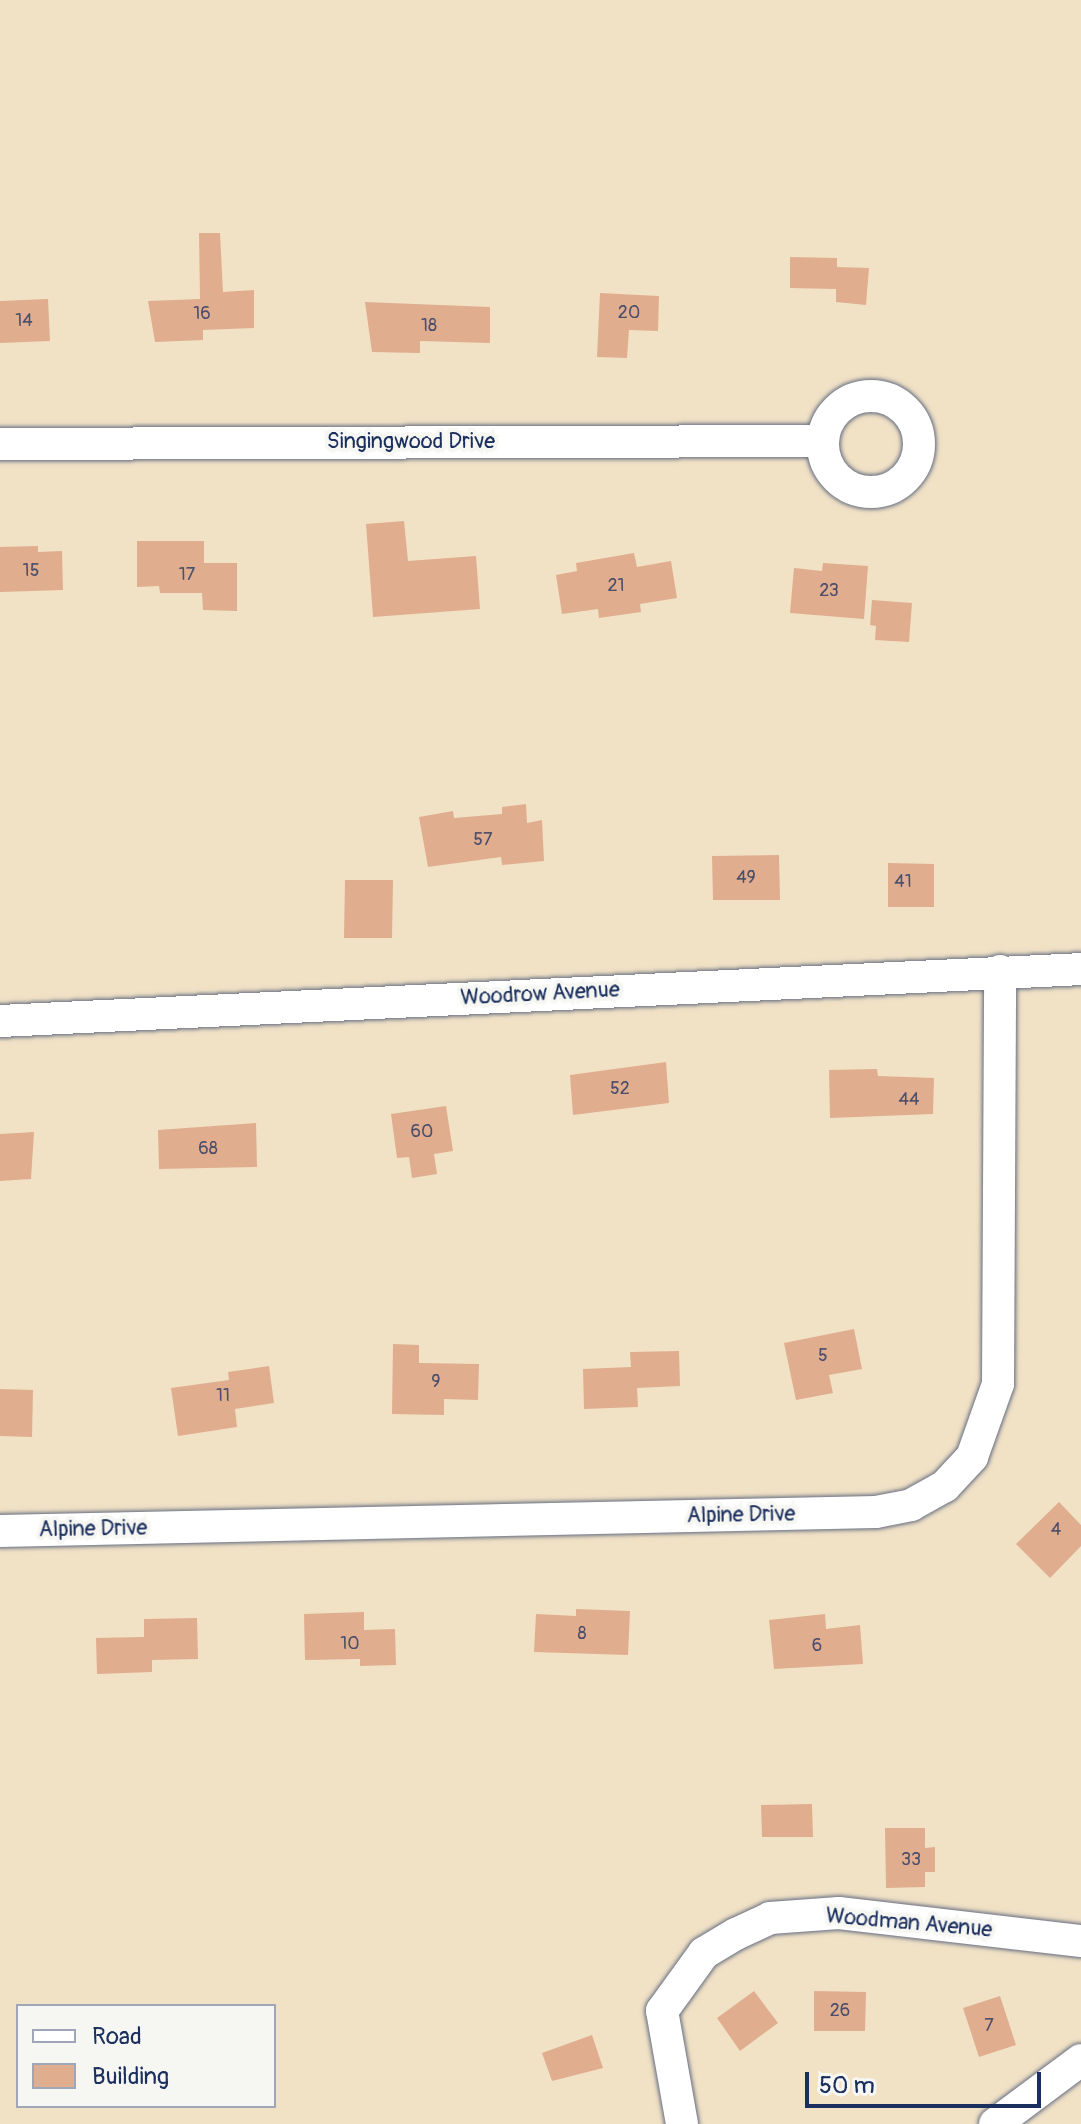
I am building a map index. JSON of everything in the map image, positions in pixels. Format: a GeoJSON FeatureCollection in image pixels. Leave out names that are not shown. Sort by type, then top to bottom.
{"type":"FeatureCollection","features":[{"type":"Feature","properties":{"kind":"street","name":"Singingwood Drive"},"geometry":{"type":"LineString","coordinates":[[0,444],[822,441]]}},
{"type":"Feature","properties":{"kind":"street","name":"Woodrow Avenue"},"geometry":{"type":"LineString","coordinates":[[0,1021],[1081,969]]}},
{"type":"Feature","properties":{"kind":"street","name":"Alpine Drive"},"geometry":{"type":"LineString","coordinates":[[0,1531],[876,1512],[911,1505],[934,1492],[972,1457],[998,1384],[1000,971]]}},
{"type":"Feature","properties":{"kind":"street","name":"Woodman Avenue"},"geometry":{"type":"LineString","coordinates":[[682,2124],[662,2011],[695,1964],[714,1947],[770,1918],[839,1913],[1081,1941]]}},
{"type":"Feature","properties":{"kind":"street"},"geometry":{"type":"LineString","coordinates":[[995,2124],[1081,2060]]}},
{"type":"Feature","properties":{"kind":"building"},"geometry":{"type":"Polygon","coordinates":[[[199,233],[220,233],[223,292],[254,290],[254,328],[203,330],[203,340],[155,342],[148,301],[200,299],[199,233]]]}},
{"type":"Feature","properties":{"kind":"building"},"geometry":{"type":"Polygon","coordinates":[[[790,257],[837,258],[837,267],[869,268],[866,305],[836,302],[836,289],[790,288],[790,257]]]}},
{"type":"Feature","properties":{"kind":"building"},"geometry":{"type":"Polygon","coordinates":[[[600,293],[659,296],[658,331],[629,330],[627,358],[597,357],[600,293]]]}},
{"type":"Feature","properties":{"kind":"building"},"geometry":{"type":"Polygon","coordinates":[[[48,299],[50,341],[0,343],[0,301],[48,299]]]}},
{"type":"Feature","properties":{"kind":"building"},"geometry":{"type":"Polygon","coordinates":[[[365,302],[490,307],[490,343],[420,341],[420,353],[372,352],[365,302]]]}},
{"type":"Feature","properties":{"kind":"building"},"geometry":{"type":"Polygon","coordinates":[[[404,521],[408,561],[476,556],[480,609],[373,617],[366,524],[404,521]]]}},
{"type":"Feature","properties":{"kind":"building"},"geometry":{"type":"Polygon","coordinates":[[[137,541],[204,541],[204,563],[237,563],[237,611],[203,610],[202,593],[160,593],[159,586],[137,587],[137,541]]]}},
{"type":"Feature","properties":{"kind":"building"},"geometry":{"type":"Polygon","coordinates":[[[38,546],[38,552],[62,551],[63,590],[0,592],[0,547],[38,546]]]}},
{"type":"Feature","properties":{"kind":"building"},"geometry":{"type":"Polygon","coordinates":[[[634,553],[637,567],[671,561],[677,598],[640,604],[641,612],[599,618],[598,609],[562,614],[556,575],[577,571],[576,563],[634,553]]]}},
{"type":"Feature","properties":{"kind":"building"},"geometry":{"type":"Polygon","coordinates":[[[823,563],[868,566],[864,619],[790,613],[794,568],[822,571],[823,563]]]}},
{"type":"Feature","properties":{"kind":"building"},"geometry":{"type":"Polygon","coordinates":[[[872,600],[912,603],[909,642],[875,640],[876,626],[870,625],[872,600]]]}},
{"type":"Feature","properties":{"kind":"building"},"geometry":{"type":"Polygon","coordinates":[[[526,804],[527,823],[542,820],[544,861],[502,865],[501,857],[428,867],[419,817],[453,811],[454,818],[502,814],[502,807],[526,804]]]}},
{"type":"Feature","properties":{"kind":"building"},"geometry":{"type":"Polygon","coordinates":[[[779,855],[780,900],[713,900],[712,856],[779,855]]]}},
{"type":"Feature","properties":{"kind":"building"},"geometry":{"type":"Polygon","coordinates":[[[888,863],[934,864],[934,907],[888,907],[888,863]]]}},
{"type":"Feature","properties":{"kind":"building"},"geometry":{"type":"Polygon","coordinates":[[[345,880],[393,880],[392,938],[344,938],[345,880]]]}},
{"type":"Feature","properties":{"kind":"building"},"geometry":{"type":"Polygon","coordinates":[[[666,1062],[669,1103],[573,1115],[570,1075],[666,1062]]]}},
{"type":"Feature","properties":{"kind":"building"},"geometry":{"type":"Polygon","coordinates":[[[877,1069],[878,1076],[934,1078],[933,1114],[830,1118],[829,1070],[877,1069]]]}},
{"type":"Feature","properties":{"kind":"building"},"geometry":{"type":"Polygon","coordinates":[[[446,1106],[453,1151],[434,1154],[437,1174],[412,1178],[409,1157],[397,1158],[391,1114],[446,1106]]]}},
{"type":"Feature","properties":{"kind":"building"},"geometry":{"type":"Polygon","coordinates":[[[256,1123],[257,1167],[159,1169],[158,1130],[256,1123]]]}},
{"type":"Feature","properties":{"kind":"building"},"geometry":{"type":"Polygon","coordinates":[[[34,1132],[31,1179],[0,1181],[0,1134],[34,1132]]]}},
{"type":"Feature","properties":{"kind":"building"},"geometry":{"type":"Polygon","coordinates":[[[854,1329],[862,1369],[829,1375],[833,1393],[796,1400],[784,1343],[854,1329]]]}},
{"type":"Feature","properties":{"kind":"building"},"geometry":{"type":"Polygon","coordinates":[[[393,1344],[419,1345],[419,1363],[479,1364],[478,1400],[444,1399],[444,1415],[392,1414],[393,1344]]]}},
{"type":"Feature","properties":{"kind":"building"},"geometry":{"type":"Polygon","coordinates":[[[679,1351],[680,1386],[637,1388],[638,1407],[584,1409],[583,1369],[631,1367],[630,1352],[679,1351]]]}},
{"type":"Feature","properties":{"kind":"building"},"geometry":{"type":"Polygon","coordinates":[[[269,1366],[274,1403],[235,1409],[237,1427],[178,1436],[171,1388],[229,1380],[228,1372],[269,1366]]]}},
{"type":"Feature","properties":{"kind":"building"},"geometry":{"type":"Polygon","coordinates":[[[0,1389],[33,1390],[32,1437],[0,1436],[0,1389]]]}},
{"type":"Feature","properties":{"kind":"building"},"geometry":{"type":"Polygon","coordinates":[[[1059,1502],[1081,1525],[1081,1546],[1050,1578],[1016,1544],[1059,1502]]]}},
{"type":"Feature","properties":{"kind":"building"},"geometry":{"type":"Polygon","coordinates":[[[576,1609],[630,1611],[628,1655],[534,1652],[536,1614],[576,1616],[576,1609]]]}},
{"type":"Feature","properties":{"kind":"building"},"geometry":{"type":"Polygon","coordinates":[[[364,1612],[364,1630],[395,1629],[396,1665],[360,1666],[360,1659],[305,1660],[304,1614],[364,1612]]]}},
{"type":"Feature","properties":{"kind":"building"},"geometry":{"type":"Polygon","coordinates":[[[825,1614],[826,1629],[860,1625],[863,1664],[774,1669],[769,1620],[825,1614]]]}},
{"type":"Feature","properties":{"kind":"building"},"geometry":{"type":"Polygon","coordinates":[[[197,1618],[198,1659],[152,1660],[152,1672],[97,1674],[96,1638],[144,1637],[144,1619],[197,1618]]]}},
{"type":"Feature","properties":{"kind":"building"},"geometry":{"type":"Polygon","coordinates":[[[812,1804],[813,1837],[762,1837],[761,1805],[812,1804]]]}},
{"type":"Feature","properties":{"kind":"building"},"geometry":{"type":"Polygon","coordinates":[[[885,1828],[925,1828],[925,1848],[935,1847],[935,1872],[925,1872],[925,1887],[886,1888],[885,1828]]]}},
{"type":"Feature","properties":{"kind":"building"},"geometry":{"type":"Polygon","coordinates":[[[754,1991],[778,2023],[740,2051],[717,2018],[754,1991]]]}},
{"type":"Feature","properties":{"kind":"building"},"geometry":{"type":"Polygon","coordinates":[[[814,1991],[866,1992],[865,2031],[814,2031],[814,1991]]]}},
{"type":"Feature","properties":{"kind":"building"},"geometry":{"type":"Polygon","coordinates":[[[1000,1996],[1016,2045],[979,2057],[963,2008],[1000,1996]]]}},
{"type":"Feature","properties":{"kind":"building"},"geometry":{"type":"Polygon","coordinates":[[[592,2035],[603,2068],[552,2081],[542,2053],[592,2035]]]}}]}
